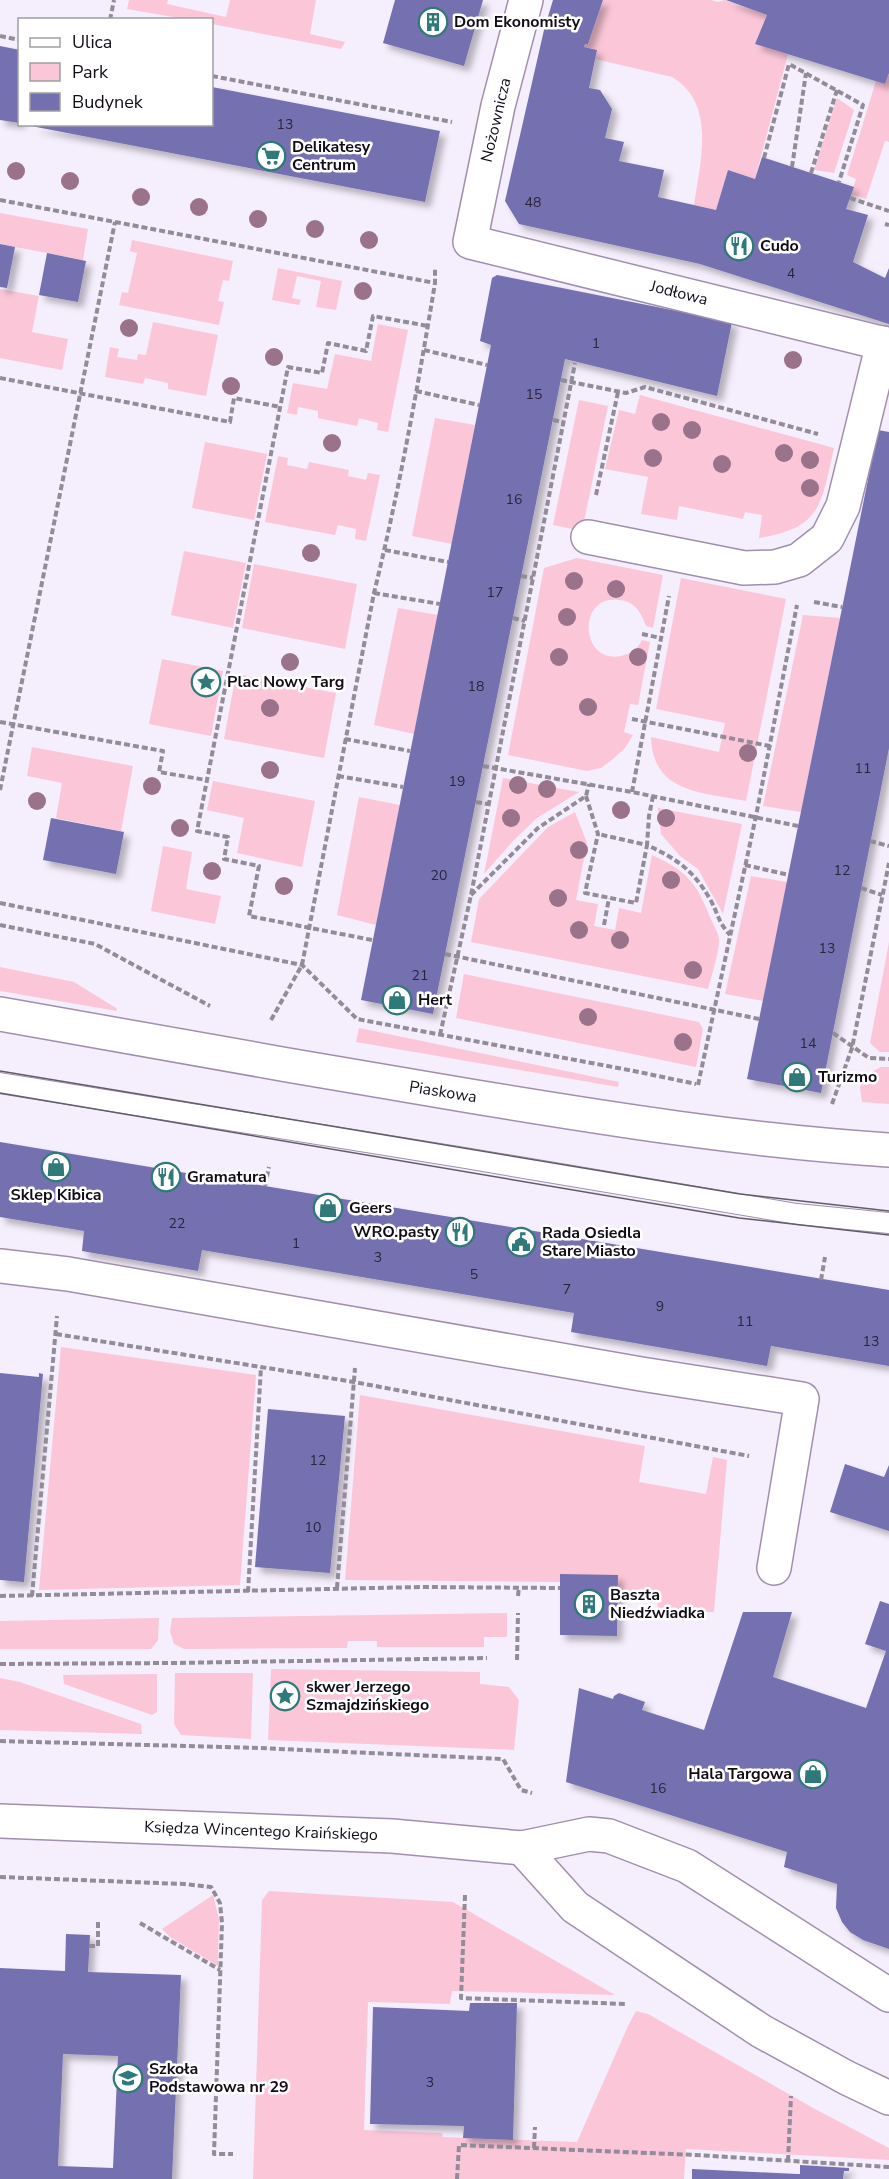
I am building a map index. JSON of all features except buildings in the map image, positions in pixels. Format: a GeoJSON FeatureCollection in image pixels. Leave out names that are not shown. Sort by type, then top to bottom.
{"type":"FeatureCollection","features":[{"type":"Feature","properties":{"kind":"street","name":"Nożownicza"},"geometry":{"type":"LineString","coordinates":[[470,242],[498,106],[526,0]]}},
{"type":"Feature","properties":{"kind":"street","name":"Jodłowa"},"geometry":{"type":"LineString","coordinates":[[470,242],[886,344]]}},
{"type":"Feature","properties":{"kind":"street"},"geometry":{"type":"LineString","coordinates":[[588,537],[744,568],[776,567],[799,560],[827,538],[843,506],[886,344]]}},
{"type":"Feature","properties":{"kind":"street","name":"Piaskowa"},"geometry":{"type":"LineString","coordinates":[[0,1014],[238,1058],[709,1134],[889,1150]]}},
{"type":"Feature","properties":{"kind":"street"},"geometry":{"type":"LineString","coordinates":[[0,1266],[68,1275],[641,1374],[802,1399],[774,1568]]}},
{"type":"Feature","properties":{"kind":"street","name":"Księdza Wincentego Kraińskiego"},"geometry":{"type":"LineString","coordinates":[[0,1821],[392,1836],[522,1848],[589,1834],[609,1836],[687,1866],[889,1995]]}},
{"type":"Feature","properties":{"kind":"street"},"geometry":{"type":"LineString","coordinates":[[522,1848],[575,1907],[585,1914],[760,2031],[889,2098]]}},
{"type":"Feature","properties":{"kind":"lane"},"geometry":{"type":"LineString","coordinates":[[0,1083],[797,1214],[889,1223]]}},
{"type":"Feature","properties":{"kind":"path"},"geometry":{"type":"LineString","coordinates":[[110,18],[114,0]]}},
{"type":"Feature","properties":{"kind":"path"},"geometry":{"type":"LineString","coordinates":[[0,36],[18,40]]}},
{"type":"Feature","properties":{"kind":"path"},"geometry":{"type":"LineString","coordinates":[[764,158],[789,64],[863,105],[839,182]]}},
{"type":"Feature","properties":{"kind":"path"},"geometry":{"type":"LineString","coordinates":[[792,167],[806,73]]}},
{"type":"Feature","properties":{"kind":"path"},"geometry":{"type":"LineString","coordinates":[[213,76],[454,122]]}},
{"type":"Feature","properties":{"kind":"path"},"geometry":{"type":"LineString","coordinates":[[811,173],[837,90]]}},
{"type":"Feature","properties":{"kind":"path"},"geometry":{"type":"LineString","coordinates":[[850,198],[889,211]]}},
{"type":"Feature","properties":{"kind":"path"},"geometry":{"type":"LineString","coordinates":[[0,200],[435,283]]}},
{"type":"Feature","properties":{"kind":"path"},"geometry":{"type":"LineString","coordinates":[[0,790],[115,222]]}},
{"type":"Feature","properties":{"kind":"path"},"geometry":{"type":"LineString","coordinates":[[270,1023],[302,965],[424,350],[435,283],[435,260],[470,242]]}},
{"type":"Feature","properties":{"kind":"path"},"geometry":{"type":"LineString","coordinates":[[372,940],[249,916],[259,866],[224,859],[228,837],[196,831],[288,367],[322,374],[328,343],[366,351],[373,316],[428,327]]}},
{"type":"Feature","properties":{"kind":"path"},"geometry":{"type":"LineString","coordinates":[[424,350],[487,365]]}},
{"type":"Feature","properties":{"kind":"path"},"geometry":{"type":"LineString","coordinates":[[440,1035],[471,895],[575,363]]}},
{"type":"Feature","properties":{"kind":"path"},"geometry":{"type":"LineString","coordinates":[[0,378],[230,422],[234,398],[280,407]]}},
{"type":"Feature","properties":{"kind":"path"},"geometry":{"type":"LineString","coordinates":[[561,380],[626,393],[645,387],[860,445]]}},
{"type":"Feature","properties":{"kind":"path"},"geometry":{"type":"LineString","coordinates":[[416,391],[479,405]]}},
{"type":"Feature","properties":{"kind":"path"},"geometry":{"type":"LineString","coordinates":[[588,537],[618,392]]}},
{"type":"Feature","properties":{"kind":"path"},"geometry":{"type":"LineString","coordinates":[[553,420],[563,422]]}},
{"type":"Feature","properties":{"kind":"path"},"geometry":{"type":"LineString","coordinates":[[385,550],[448,562]]}},
{"type":"Feature","properties":{"kind":"path"},"geometry":{"type":"LineString","coordinates":[[632,792],[676,554]]}},
{"type":"Feature","properties":{"kind":"path"},"geometry":{"type":"LineString","coordinates":[[698,1085],[756,816],[802,585],[799,560]]}},
{"type":"Feature","properties":{"kind":"path"},"geometry":{"type":"LineString","coordinates":[[521,576],[533,578]]}},
{"type":"Feature","properties":{"kind":"path"},"geometry":{"type":"LineString","coordinates":[[374,593],[440,604]]}},
{"type":"Feature","properties":{"kind":"path"},"geometry":{"type":"LineString","coordinates":[[798,599],[842,608]]}},
{"type":"Feature","properties":{"kind":"path"},"geometry":{"type":"LineString","coordinates":[[513,618],[525,621]]}},
{"type":"Feature","properties":{"kind":"path"},"geometry":{"type":"LineString","coordinates":[[642,634],[661,638]]}},
{"type":"Feature","properties":{"kind":"path"},"geometry":{"type":"LineString","coordinates":[[632,719],[770,746]]}},
{"type":"Feature","properties":{"kind":"path"},"geometry":{"type":"LineString","coordinates":[[0,722],[163,751],[159,771],[207,780]]}},
{"type":"Feature","properties":{"kind":"path"},"geometry":{"type":"LineString","coordinates":[[345,739],[410,751]]}},
{"type":"Feature","properties":{"kind":"path"},"geometry":{"type":"LineString","coordinates":[[483,766],[632,792],[798,826]]}},
{"type":"Feature","properties":{"kind":"path"},"geometry":{"type":"LineString","coordinates":[[338,776],[403,787]]}},
{"type":"Feature","properties":{"kind":"path"},"geometry":{"type":"LineString","coordinates":[[589,784],[586,796],[598,834],[585,893],[609,898],[636,903],[647,846],[653,796]]}},
{"type":"Feature","properties":{"kind":"path"},"geometry":{"type":"LineString","coordinates":[[471,895],[538,828],[586,796]]}},
{"type":"Feature","properties":{"kind":"path"},"geometry":{"type":"LineString","coordinates":[[476,802],[489,804]]}},
{"type":"Feature","properties":{"kind":"path"},"geometry":{"type":"LineString","coordinates":[[598,834],[647,846],[672,857],[692,873],[710,900],[720,924],[731,935]]}},
{"type":"Feature","properties":{"kind":"path"},"geometry":{"type":"LineString","coordinates":[[870,841],[889,846]]}},
{"type":"Feature","properties":{"kind":"path"},"geometry":{"type":"LineString","coordinates":[[831,1106],[852,1048],[889,863]]}},
{"type":"Feature","properties":{"kind":"path"},"geometry":{"type":"LineString","coordinates":[[745,865],[789,875]]}},
{"type":"Feature","properties":{"kind":"path"},"geometry":{"type":"LineString","coordinates":[[861,888],[882,895]]}},
{"type":"Feature","properties":{"kind":"path"},"geometry":{"type":"LineString","coordinates":[[604,925],[609,898]]}},
{"type":"Feature","properties":{"kind":"path"},"geometry":{"type":"LineString","coordinates":[[0,903],[302,965],[357,1018],[708,1087]]}},
{"type":"Feature","properties":{"kind":"path"},"geometry":{"type":"LineString","coordinates":[[0,925],[95,944]]}},
{"type":"Feature","properties":{"kind":"path"},"geometry":{"type":"LineString","coordinates":[[446,954],[759,1019]]}},
{"type":"Feature","properties":{"kind":"path"},"geometry":{"type":"LineString","coordinates":[[833,1033],[869,1058],[889,1059]]}},
{"type":"Feature","properties":{"kind":"path"},"geometry":{"type":"LineString","coordinates":[[265,1186],[269,1167]]}},
{"type":"Feature","properties":{"kind":"path"},"geometry":{"type":"LineString","coordinates":[[821,1280],[825,1257]]}},
{"type":"Feature","properties":{"kind":"path"},"geometry":{"type":"LineString","coordinates":[[32,1596],[58,1312]]}},
{"type":"Feature","properties":{"kind":"path"},"geometry":{"type":"LineString","coordinates":[[337,1588],[359,1324]]}},
{"type":"Feature","properties":{"kind":"path"},"geometry":{"type":"LineString","coordinates":[[56,1334],[354,1382],[791,1464]]}},
{"type":"Feature","properties":{"kind":"path"},"geometry":{"type":"LineString","coordinates":[[248,1592],[261,1367]]}},
{"type":"Feature","properties":{"kind":"path"},"geometry":{"type":"LineString","coordinates":[[518,1596],[519,1587]]}},
{"type":"Feature","properties":{"kind":"path"},"geometry":{"type":"LineString","coordinates":[[0,1596],[248,1592],[337,1588],[560,1588]]}},
{"type":"Feature","properties":{"kind":"path"},"geometry":{"type":"LineString","coordinates":[[517,1660],[518,1613]]}},
{"type":"Feature","properties":{"kind":"path"},"geometry":{"type":"LineString","coordinates":[[0,1664],[487,1658]]}},
{"type":"Feature","properties":{"kind":"path"},"geometry":{"type":"LineString","coordinates":[[0,1741],[259,1748],[503,1759],[521,1790],[532,1793]]}},
{"type":"Feature","properties":{"kind":"path"},"geometry":{"type":"LineString","coordinates":[[0,1877],[211,1887],[220,1904],[222,1923],[214,2154],[232,2154]]}},
{"type":"Feature","properties":{"kind":"path"},"geometry":{"type":"LineString","coordinates":[[465,1895],[461,1998],[625,2004]]}},
{"type":"Feature","properties":{"kind":"path"},"geometry":{"type":"LineString","coordinates":[[89,1946],[98,1946],[98,1922]]}},
{"type":"Feature","properties":{"kind":"path"},"geometry":{"type":"LineString","coordinates":[[140,1923],[220,1970]]}},
{"type":"Feature","properties":{"kind":"path"},"geometry":{"type":"LineString","coordinates":[[788,2161],[789,2101],[792,2092]]}},
{"type":"Feature","properties":{"kind":"path"},"geometry":{"type":"LineString","coordinates":[[534,2148],[535,2127]]}},
{"type":"Feature","properties":{"kind":"path"},"geometry":{"type":"LineString","coordinates":[[458,2179],[459,2145],[889,2167]]}},
{"type":"Feature","properties":{"kind":"green space"},"geometry":{"type":"Polygon","coordinates":[[[129,0],[168,0],[167,4],[226,17],[230,0],[316,0],[310,34],[345,42],[341,49],[213,24],[213,18],[179,18],[127,9],[129,0]]]}},
{"type":"Feature","properties":{"kind":"green space"},"geometry":{"type":"Polygon","coordinates":[[[603,0],[711,0],[718,2],[725,0],[767,15],[755,44],[788,54],[755,179],[728,170],[716,210],[694,205],[702,153],[702,135],[695,102],[686,88],[672,77],[595,59],[597,50],[584,47],[588,44],[603,0]]]}},
{"type":"Feature","properties":{"kind":"green space"},"geometry":{"type":"Polygon","coordinates":[[[889,73],[889,142],[885,141],[866,199],[851,194],[856,179],[847,175],[876,81],[885,84],[889,73]]]}},
{"type":"Feature","properties":{"kind":"green space"},"geometry":{"type":"Polygon","coordinates":[[[837,98],[854,110],[834,173],[814,170],[837,98]]]}},
{"type":"Feature","properties":{"kind":"green space"},"geometry":{"type":"Polygon","coordinates":[[[0,213],[88,229],[83,260],[0,244],[0,213]]]}},
{"type":"Feature","properties":{"kind":"green space"},"geometry":{"type":"Polygon","coordinates":[[[132,240],[233,261],[229,281],[223,280],[218,301],[224,302],[219,325],[119,305],[122,292],[128,293],[137,253],[130,251],[132,240]]]}},
{"type":"Feature","properties":{"kind":"green space"},"geometry":{"type":"Polygon","coordinates":[[[278,268],[342,281],[336,310],[316,307],[321,281],[297,276],[292,298],[301,300],[299,305],[272,300],[278,268]]]}},
{"type":"Feature","properties":{"kind":"green space"},"geometry":{"type":"Polygon","coordinates":[[[0,289],[39,296],[32,332],[68,339],[62,370],[0,358],[0,289]]]}},
{"type":"Feature","properties":{"kind":"green space"},"geometry":{"type":"Polygon","coordinates":[[[153,322],[218,335],[206,396],[168,389],[168,383],[145,378],[143,384],[105,377],[110,347],[119,349],[117,357],[137,360],[138,354],[146,355],[153,322]]]}},
{"type":"Feature","properties":{"kind":"green space"},"geometry":{"type":"Polygon","coordinates":[[[378,324],[408,330],[388,432],[377,430],[378,423],[359,418],[357,426],[318,418],[318,411],[298,407],[297,415],[287,413],[293,383],[327,389],[335,354],[371,361],[378,324]]]}},
{"type":"Feature","properties":{"kind":"green space"},"geometry":{"type":"Polygon","coordinates":[[[640,395],[834,448],[826,484],[816,510],[796,527],[780,534],[759,538],[762,515],[745,512],[743,519],[679,506],[677,520],[641,514],[648,477],[605,469],[619,410],[635,414],[640,395]]]}},
{"type":"Feature","properties":{"kind":"green space"},"geometry":{"type":"Polygon","coordinates":[[[579,400],[608,406],[582,531],[553,525],[579,400]]]}},
{"type":"Feature","properties":{"kind":"green space"},"geometry":{"type":"Polygon","coordinates":[[[435,418],[475,425],[452,544],[412,536],[435,418]]]}},
{"type":"Feature","properties":{"kind":"green space"},"geometry":{"type":"Polygon","coordinates":[[[205,442],[267,454],[254,520],[192,508],[205,442]]]}},
{"type":"Feature","properties":{"kind":"green space"},"geometry":{"type":"Polygon","coordinates":[[[278,456],[288,458],[287,465],[307,469],[309,462],[349,470],[348,476],[366,480],[368,473],[380,475],[366,541],[355,539],[356,529],[338,525],[335,535],[265,522],[278,456]]]}},
{"type":"Feature","properties":{"kind":"green space"},"geometry":{"type":"Polygon","coordinates":[[[184,551],[246,563],[233,628],[171,615],[184,551]]]}},
{"type":"Feature","properties":{"kind":"green space"},"geometry":{"type":"Polygon","coordinates":[[[577,558],[663,575],[653,628],[646,626],[642,616],[633,605],[618,600],[605,601],[595,608],[590,618],[591,640],[597,650],[607,656],[625,655],[636,649],[642,640],[650,642],[638,705],[630,704],[624,732],[633,735],[625,748],[613,759],[601,768],[587,771],[508,755],[544,568],[577,558]]]}},
{"type":"Feature","properties":{"kind":"green space"},"geometry":{"type":"Polygon","coordinates":[[[254,564],[357,584],[345,649],[242,628],[254,564]]]}},
{"type":"Feature","properties":{"kind":"green space"},"geometry":{"type":"Polygon","coordinates":[[[681,578],[786,599],[746,801],[697,792],[683,787],[670,780],[660,770],[654,756],[651,737],[719,752],[725,723],[656,709],[681,578]]]}},
{"type":"Feature","properties":{"kind":"green space"},"geometry":{"type":"Polygon","coordinates":[[[398,608],[438,615],[414,734],[374,725],[398,608]]]}},
{"type":"Feature","properties":{"kind":"green space"},"geometry":{"type":"Polygon","coordinates":[[[803,615],[840,618],[801,812],[763,806],[803,615]]]}},
{"type":"Feature","properties":{"kind":"green space"},"geometry":{"type":"Polygon","coordinates":[[[162,659],[223,671],[211,736],[149,724],[162,659]]]}},
{"type":"Feature","properties":{"kind":"green space"},"geometry":{"type":"Polygon","coordinates":[[[236,674],[336,693],[324,758],[224,739],[236,674]]]}},
{"type":"Feature","properties":{"kind":"green space"},"geometry":{"type":"Polygon","coordinates":[[[32,747],[133,766],[121,831],[56,818],[62,783],[27,776],[32,747]]]}},
{"type":"Feature","properties":{"kind":"green space"},"geometry":{"type":"Polygon","coordinates":[[[503,778],[579,792],[537,818],[484,874],[503,778]]]}},
{"type":"Feature","properties":{"kind":"green space"},"geometry":{"type":"Polygon","coordinates":[[[213,781],[315,801],[302,867],[237,853],[244,818],[207,810],[213,781]]]}},
{"type":"Feature","properties":{"kind":"green space"},"geometry":{"type":"Polygon","coordinates":[[[359,797],[400,805],[376,925],[337,915],[359,797]]]}},
{"type":"Feature","properties":{"kind":"green space"},"geometry":{"type":"Polygon","coordinates":[[[658,808],[742,824],[723,914],[698,869],[680,856],[661,834],[658,808]]]}},
{"type":"Feature","properties":{"kind":"green space"},"geometry":{"type":"Polygon","coordinates":[[[575,812],[587,843],[576,900],[598,904],[594,926],[615,930],[619,908],[641,913],[652,855],[664,861],[682,872],[695,886],[718,934],[718,949],[708,989],[471,942],[479,899],[548,827],[575,812]]]}},
{"type":"Feature","properties":{"kind":"green space"},"geometry":{"type":"Polygon","coordinates":[[[163,846],[192,852],[186,889],[221,896],[215,924],[151,911],[163,846]]]}},
{"type":"Feature","properties":{"kind":"green space"},"geometry":{"type":"Polygon","coordinates":[[[751,876],[787,882],[763,1001],[725,994],[751,876]]]}},
{"type":"Feature","properties":{"kind":"green space"},"geometry":{"type":"Polygon","coordinates":[[[889,942],[889,1052],[880,1052],[870,1043],[889,942]]]}},
{"type":"Feature","properties":{"kind":"green space"},"geometry":{"type":"Polygon","coordinates":[[[0,967],[74,982],[116,1008],[117,1011],[0,991],[0,967]]]}},
{"type":"Feature","properties":{"kind":"green space"},"geometry":{"type":"Polygon","coordinates":[[[464,974],[699,1022],[703,1029],[696,1067],[456,1018],[464,974]]]}},
{"type":"Feature","properties":{"kind":"green space"},"geometry":{"type":"Polygon","coordinates":[[[359,1028],[619,1082],[618,1087],[356,1042],[359,1028]]]}},
{"type":"Feature","properties":{"kind":"green space"},"geometry":{"type":"Polygon","coordinates":[[[881,1067],[889,1067],[889,1104],[862,1102],[860,1087],[864,1076],[881,1067]]]}},
{"type":"Feature","properties":{"kind":"green space"},"geometry":{"type":"Polygon","coordinates":[[[61,1347],[256,1375],[240,1585],[39,1590],[61,1347]]]}},
{"type":"Feature","properties":{"kind":"green space"},"geometry":{"type":"Polygon","coordinates":[[[360,1395],[645,1446],[639,1482],[706,1494],[713,1457],[727,1460],[714,1612],[658,1612],[657,1596],[618,1594],[618,1576],[560,1582],[345,1580],[360,1395]]]}},
{"type":"Feature","properties":{"kind":"green space"},"geometry":{"type":"Polygon","coordinates":[[[507,1613],[507,1637],[484,1637],[484,1647],[377,1647],[377,1641],[348,1641],[347,1648],[184,1649],[174,1644],[170,1632],[172,1618],[507,1613]]]}},
{"type":"Feature","properties":{"kind":"green space"},"geometry":{"type":"Polygon","coordinates":[[[159,1618],[158,1640],[151,1649],[0,1649],[0,1621],[159,1618]]]}},
{"type":"Feature","properties":{"kind":"green space"},"geometry":{"type":"Polygon","coordinates":[[[271,1669],[480,1672],[480,1684],[509,1687],[519,1700],[514,1750],[268,1740],[271,1669]]]}},
{"type":"Feature","properties":{"kind":"green space"},"geometry":{"type":"Polygon","coordinates":[[[175,1673],[253,1673],[251,1739],[181,1735],[174,1724],[175,1673]]]}},
{"type":"Feature","properties":{"kind":"green space"},"geometry":{"type":"Polygon","coordinates":[[[157,1674],[157,1712],[152,1715],[64,1684],[63,1675],[157,1674]]]}},
{"type":"Feature","properties":{"kind":"green space"},"geometry":{"type":"Polygon","coordinates":[[[0,1678],[20,1682],[141,1724],[142,1734],[0,1730],[0,1678]]]}},
{"type":"Feature","properties":{"kind":"green space"},"geometry":{"type":"Polygon","coordinates":[[[269,1891],[453,1902],[615,1995],[452,1991],[450,2004],[368,2002],[364,2130],[442,2133],[443,2137],[577,2142],[636,2011],[648,2014],[815,2109],[889,2148],[889,2160],[686,2149],[684,2179],[253,2179],[262,1900],[269,1891]]]}},
{"type":"Feature","properties":{"kind":"green space"},"geometry":{"type":"Polygon","coordinates":[[[213,1895],[219,1919],[218,1966],[170,1937],[162,1929],[213,1895]]]}},
{"type":"Feature","properties":{"kind":"tram line"},"geometry":{"type":"LineString","coordinates":[[0,1071],[740,1194],[889,1211]]}},
{"type":"Feature","properties":{"kind":"tram line"},"geometry":{"type":"LineString","coordinates":[[0,1093],[739,1218],[889,1235]]}},
{"type":"Feature","properties":{"kind":"place","name":"Dom Ekonomisty"},"geometry":{"type":"Point","coordinates":[433,22]}},
{"type":"Feature","properties":{"kind":"place","name":"Delikatesy Centrum"},"geometry":{"type":"Point","coordinates":[271,156]}},
{"type":"Feature","properties":{"kind":"place","name":"Cudo"},"geometry":{"type":"Point","coordinates":[739,246]}},
{"type":"Feature","properties":{"kind":"place","name":"Plac Nowy Targ"},"geometry":{"type":"Point","coordinates":[206,682]}},
{"type":"Feature","properties":{"kind":"place","name":"Hert"},"geometry":{"type":"Point","coordinates":[397,1000]}},
{"type":"Feature","properties":{"kind":"place","name":"Turizmo"},"geometry":{"type":"Point","coordinates":[797,1077]}},
{"type":"Feature","properties":{"kind":"place","name":"Sklep Kibica"},"geometry":{"type":"Point","coordinates":[56,1167]}},
{"type":"Feature","properties":{"kind":"place","name":"Gramatura"},"geometry":{"type":"Point","coordinates":[166,1177]}},
{"type":"Feature","properties":{"kind":"place","name":"Geers"},"geometry":{"type":"Point","coordinates":[328,1208]}},
{"type":"Feature","properties":{"kind":"place","name":"WRO.pasty"},"geometry":{"type":"Point","coordinates":[460,1232]}},
{"type":"Feature","properties":{"kind":"place","name":"Rada Osiedla Stare Miasto"},"geometry":{"type":"Point","coordinates":[521,1242]}},
{"type":"Feature","properties":{"kind":"place","name":"Baszta Niedźwiadka"},"geometry":{"type":"Point","coordinates":[589,1604]}},
{"type":"Feature","properties":{"kind":"place","name":"skwer Jerzego Szmajdzińskiego"},"geometry":{"type":"Point","coordinates":[285,1696]}},
{"type":"Feature","properties":{"kind":"place","name":"Hala Targowa"},"geometry":{"type":"Point","coordinates":[813,1774]}},
{"type":"Feature","properties":{"kind":"place","name":"Szkoła Podstawowa nr 29"},"geometry":{"type":"Point","coordinates":[128,2078]}}]}
